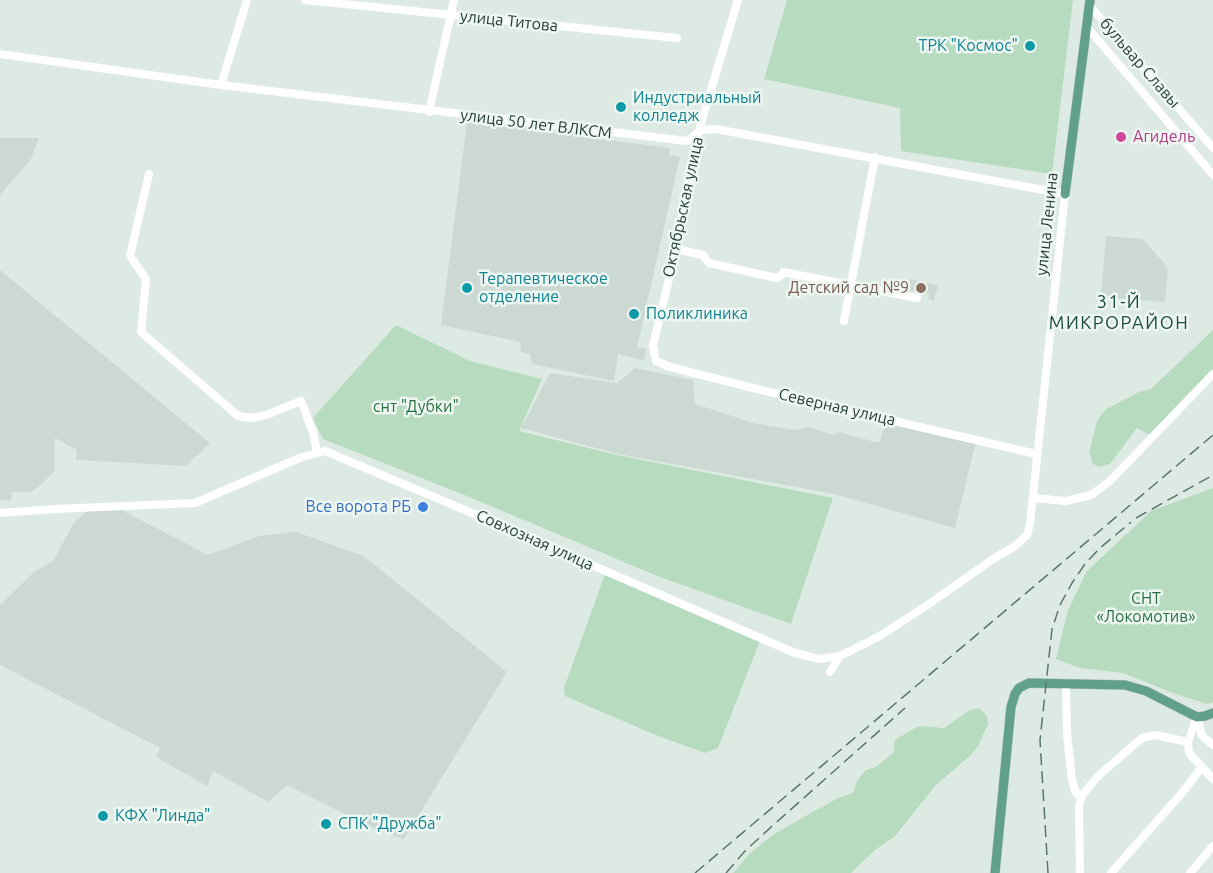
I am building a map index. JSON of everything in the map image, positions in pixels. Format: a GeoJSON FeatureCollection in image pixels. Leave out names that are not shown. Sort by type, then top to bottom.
{"type":"FeatureCollection","features":[{"type":"Feature","properties":{"kind":"main road","name":"улица Ленина"},"geometry":{"type":"LineString","coordinates":[[1065,194],[1090,3]]}},
{"type":"Feature","properties":{"kind":"main road"},"geometry":{"type":"LineString","coordinates":[[994,873],[1011,707],[1015,694],[1024,685],[1029,683],[1125,685],[1146,691],[1197,717],[1213,713]]}},
{"type":"Feature","properties":{"kind":"street"},"geometry":{"type":"LineString","coordinates":[[221,86],[247,0]]}},
{"type":"Feature","properties":{"kind":"street","name":"улица Титова"},"geometry":{"type":"LineString","coordinates":[[305,0],[677,38]]}},
{"type":"Feature","properties":{"kind":"street"},"geometry":{"type":"LineString","coordinates":[[429,112],[454,0]]}},
{"type":"Feature","properties":{"kind":"street","name":"Октябрьская улица"},"geometry":{"type":"LineString","coordinates":[[653,345],[676,249],[698,133],[738,0]]}},
{"type":"Feature","properties":{"kind":"street","name":"бульвар Славы"},"geometry":{"type":"LineString","coordinates":[[1090,3],[1213,148]]}},
{"type":"Feature","properties":{"kind":"street","name":"бульвар Славы"},"geometry":{"type":"LineString","coordinates":[[1087,27],[1213,175]]}},
{"type":"Feature","properties":{"kind":"street","name":"улица 50 лет ВЛКСМ"},"geometry":{"type":"LineString","coordinates":[[0,54],[221,86],[687,141],[702,130],[716,129],[1065,194]]}},
{"type":"Feature","properties":{"kind":"street"},"geometry":{"type":"LineString","coordinates":[[844,321],[874,158]]}},
{"type":"Feature","properties":{"kind":"street"},"geometry":{"type":"LineString","coordinates":[[0,513],[195,503],[317,452],[314,432],[301,401],[266,415],[251,418],[238,416],[141,332],[146,279],[130,256],[149,174]]}},
{"type":"Feature","properties":{"kind":"street","name":"улица Ленина"},"geometry":{"type":"LineString","coordinates":[[1030,524],[1065,194]]}},
{"type":"Feature","properties":{"kind":"street"},"geometry":{"type":"LineString","coordinates":[[676,249],[703,255],[709,263],[777,278],[783,272],[917,298]]}},
{"type":"Feature","properties":{"kind":"street","name":"Северная улица"},"geometry":{"type":"LineString","coordinates":[[653,345],[656,361],[670,367],[1036,454]]}},
{"type":"Feature","properties":{"kind":"street"},"geometry":{"type":"LineString","coordinates":[[1033,498],[1066,501],[1091,495],[1109,482],[1213,374]]}},
{"type":"Feature","properties":{"kind":"street","name":"Совхозная улица"},"geometry":{"type":"LineString","coordinates":[[317,452],[333,453],[795,653],[819,659],[840,656],[880,636],[1015,546],[1027,535],[1030,524]]}},
{"type":"Feature","properties":{"kind":"street"},"geometry":{"type":"LineString","coordinates":[[830,672],[840,656]]}},
{"type":"Feature","properties":{"kind":"street"},"geometry":{"type":"LineString","coordinates":[[1066,683],[1067,734],[1072,780],[1076,793],[1081,797]]}},
{"type":"Feature","properties":{"kind":"street"},"geometry":{"type":"LineString","coordinates":[[1197,717],[1188,742],[1189,753],[1213,779]]}},
{"type":"Feature","properties":{"kind":"street"},"geometry":{"type":"LineString","coordinates":[[1197,717],[1202,736],[1213,745]]}},
{"type":"Feature","properties":{"kind":"street"},"geometry":{"type":"LineString","coordinates":[[1080,873],[1079,806],[1081,797],[1098,777],[1142,738],[1155,735],[1188,742]]}},
{"type":"Feature","properties":{"kind":"street"},"geometry":{"type":"LineString","coordinates":[[1111,873],[1202,768]]}},
{"type":"Feature","properties":{"kind":"street"},"geometry":{"type":"LineString","coordinates":[[1190,873],[1213,846]]}},
{"type":"Feature","properties":{"kind":"shaded area"},"geometry":{"type":"Polygon","coordinates":[[[467,122],[670,148],[669,155],[680,157],[637,347],[646,349],[644,361],[618,354],[614,381],[532,364],[530,354],[521,352],[520,342],[441,325],[467,122]]]}},
{"type":"Feature","properties":{"kind":"shaded area"},"geometry":{"type":"Polygon","coordinates":[[[0,138],[39,138],[31,159],[0,195],[0,138]]]}},
{"type":"Feature","properties":{"kind":"shaded area"},"geometry":{"type":"Polygon","coordinates":[[[1106,236],[1143,239],[1168,268],[1165,302],[1101,297],[1106,236]]]}},
{"type":"Feature","properties":{"kind":"shaded area"},"geometry":{"type":"Polygon","coordinates":[[[0,270],[210,443],[186,466],[76,460],[77,450],[55,438],[55,471],[32,492],[12,492],[11,501],[0,500],[0,270]]]}},
{"type":"Feature","properties":{"kind":"shaded area","name":"Детский сад №9"},"geometry":{"type":"Polygon","coordinates":[[[907,279],[938,285],[934,301],[928,299],[929,294],[911,290],[910,295],[904,294],[907,279]]]}},
{"type":"Feature","properties":{"kind":"shaded area"},"geometry":{"type":"Polygon","coordinates":[[[635,368],[693,380],[695,404],[753,423],[795,430],[807,427],[835,435],[839,432],[879,443],[886,421],[976,441],[955,528],[834,494],[618,454],[521,428],[550,373],[617,383],[635,368]]]}},
{"type":"Feature","properties":{"kind":"shaded area"},"geometry":{"type":"Polygon","coordinates":[[[92,506],[114,506],[208,555],[259,536],[296,532],[364,556],[507,672],[404,839],[379,831],[287,785],[268,802],[213,771],[207,786],[156,757],[160,748],[0,665],[0,605],[34,572],[54,560],[73,524],[92,506]]]}},
{"type":"Feature","properties":{"kind":"green space"},"geometry":{"type":"Polygon","coordinates":[[[787,0],[1073,0],[1052,174],[901,151],[900,108],[764,79],[787,0]]]}},
{"type":"Feature","properties":{"kind":"green space","name":"снт \"Дубки\""},"geometry":{"type":"Polygon","coordinates":[[[396,325],[470,361],[542,379],[519,431],[617,455],[833,498],[791,624],[660,577],[323,439],[313,418],[396,325]]]}},
{"type":"Feature","properties":{"kind":"green space"},"geometry":{"type":"Polygon","coordinates":[[[1213,330],[1213,370],[1155,432],[1150,435],[1137,428],[1110,464],[1100,467],[1093,464],[1089,452],[1097,421],[1106,409],[1139,392],[1151,389],[1213,330]]]}},
{"type":"Feature","properties":{"kind":"green space","name":"СНТ «Локомотив»"},"geometry":{"type":"Polygon","coordinates":[[[1213,488],[1213,702],[1207,704],[1123,673],[1080,668],[1056,659],[1067,613],[1086,572],[1151,511],[1213,488]]]}},
{"type":"Feature","properties":{"kind":"green space"},"geometry":{"type":"Polygon","coordinates":[[[605,574],[760,641],[718,748],[705,753],[653,734],[565,696],[564,688],[605,574]]]}},
{"type":"Feature","properties":{"kind":"green space"},"geometry":{"type":"Polygon","coordinates":[[[979,708],[987,716],[988,724],[978,746],[971,755],[936,785],[894,837],[876,849],[851,873],[733,873],[749,854],[774,834],[836,799],[853,793],[857,781],[866,770],[876,767],[894,752],[894,742],[898,738],[919,726],[944,728],[970,710],[979,708]]]}},
{"type":"Feature","properties":{"kind":"railway"},"geometry":{"type":"LineString","coordinates":[[695,873],[1213,435]]}},
{"type":"Feature","properties":{"kind":"railway"},"geometry":{"type":"LineString","coordinates":[[1136,518],[1213,475]]}},
{"type":"Feature","properties":{"kind":"railway"},"geometry":{"type":"LineString","coordinates":[[1048,873],[1040,740],[1052,629],[1060,605],[1085,564],[1131,522]]}},
{"type":"Feature","properties":{"kind":"railway"},"geometry":{"type":"LineString","coordinates":[[726,873],[745,851],[905,708]]}},
{"type":"Feature","properties":{"kind":"place","name":"ТРК \"Космос\""},"geometry":{"type":"Point","coordinates":[1030,46]}},
{"type":"Feature","properties":{"kind":"place","name":"Индустриальный колледж"},"geometry":{"type":"Point","coordinates":[621,107]}},
{"type":"Feature","properties":{"kind":"place","name":"Агидель"},"geometry":{"type":"Point","coordinates":[1121,137]}},
{"type":"Feature","properties":{"kind":"place","name":"Терапевтическое отделение"},"geometry":{"type":"Point","coordinates":[467,288]}},
{"type":"Feature","properties":{"kind":"place","name":"Детский сад №9"},"geometry":{"type":"Point","coordinates":[921,288]}},
{"type":"Feature","properties":{"kind":"place","name":"Поликлиника"},"geometry":{"type":"Point","coordinates":[634,314]}},
{"type":"Feature","properties":{"kind":"place","name":"Все ворота РБ"},"geometry":{"type":"Point","coordinates":[423,507]}},
{"type":"Feature","properties":{"kind":"place","name":"КФХ \"Линда\""},"geometry":{"type":"Point","coordinates":[103,816]}},
{"type":"Feature","properties":{"kind":"place","name":"СПК \"Дружба\""},"geometry":{"type":"Point","coordinates":[326,824]}},
{"type":"Feature","properties":{"kind":"district","name":"31-Й МИКРОРАЙОН"},"geometry":{"type":"Point","coordinates":[1119,312]}}]}
